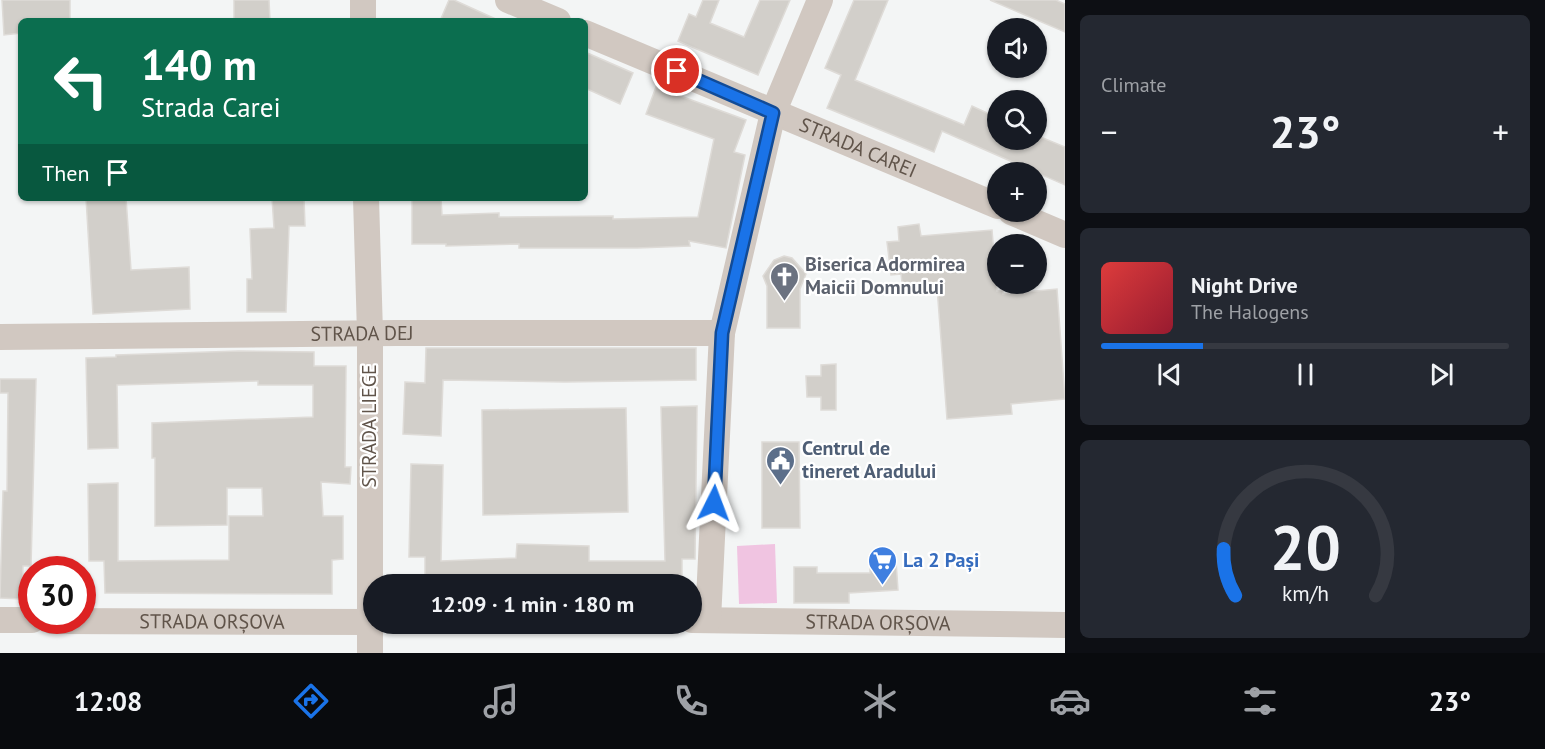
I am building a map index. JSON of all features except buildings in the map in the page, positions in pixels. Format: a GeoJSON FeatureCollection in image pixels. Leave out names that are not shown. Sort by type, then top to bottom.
{"type":"FeatureCollection","features":[{"type":"Feature","properties":{"kind":"street"},"geometry":{"type":"LineString","coordinates":[[363,0],[363,18]]}},
{"type":"Feature","properties":{"kind":"street"},"geometry":{"type":"LineString","coordinates":[[508,0],[551,18]]}},
{"type":"Feature","properties":{"kind":"street"},"geometry":{"type":"LineString","coordinates":[[702,594],[722,333],[773,113],[820,0]]}},
{"type":"Feature","properties":{"kind":"street","name":"STRADA CAREI"},"geometry":{"type":"LineString","coordinates":[[588,34],[987,201]]}},
{"type":"Feature","properties":{"kind":"street","name":"STRADA LIEGE"},"geometry":{"type":"LineString","coordinates":[[366,201],[370,333],[371,574]]}},
{"type":"Feature","properties":{"kind":"street"},"geometry":{"type":"LineString","coordinates":[[1034,222],[1065,235]]}},
{"type":"Feature","properties":{"kind":"street","name":"STRADA DEJ"},"geometry":{"type":"LineString","coordinates":[[0,337],[370,333],[722,333]]}},
{"type":"Feature","properties":{"kind":"street"},"geometry":{"type":"LineString","coordinates":[[0,620],[18,620]]}},
{"type":"Feature","properties":{"kind":"street","name":"STRADA ORȘOVA"},"geometry":{"type":"LineString","coordinates":[[702,620],[1065,625]]}},
{"type":"Feature","properties":{"kind":"street","name":"STRADA ORȘOVA"},"geometry":{"type":"LineString","coordinates":[[96,621],[363,622]]}},
{"type":"Feature","properties":{"kind":"street","name":"STRADA LIEGE"},"geometry":{"type":"LineString","coordinates":[[370,653],[371,634]]}},
{"type":"Feature","properties":{"kind":"shaded area"},"geometry":{"type":"Polygon","coordinates":[[[775,544],[777,603],[739,604],[737,546],[775,544]]]}},
{"type":"Feature","properties":{"kind":"place","name":"Biserica Adormirea Maicii Domnului"},"geometry":{"type":"Point","coordinates":[784,302]}},
{"type":"Feature","properties":{"kind":"place","name":"Centrul de tineret Aradului"},"geometry":{"type":"Point","coordinates":[781,486]}},
{"type":"Feature","properties":{"kind":"place","name":"La 2 Pași"},"geometry":{"type":"Point","coordinates":[882,586]}},
{"type":"Feature","properties":{"kind":"route"},"geometry":{"type":"LineString","coordinates":[[677,71],[773,113],[722,333],[714,503]]}}]}
